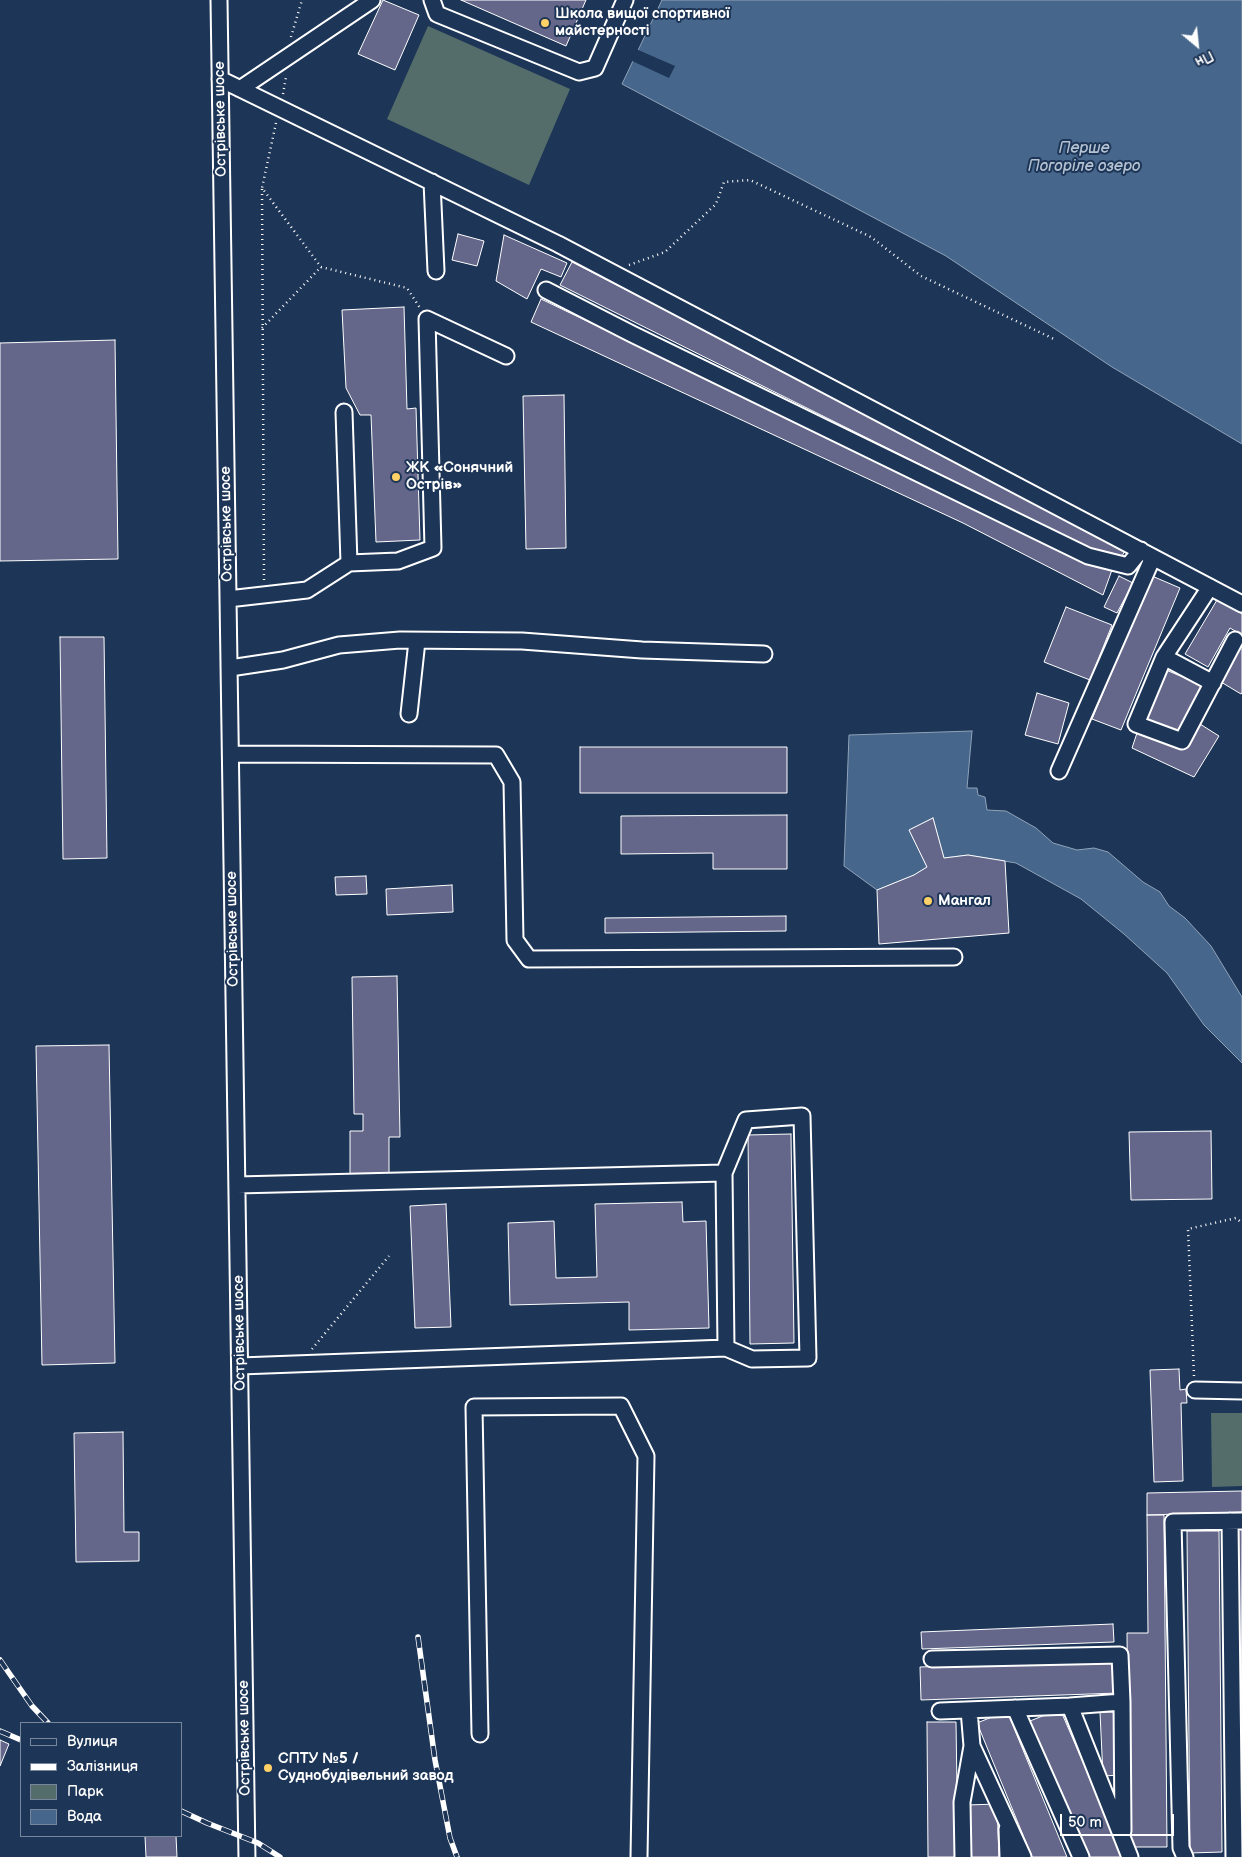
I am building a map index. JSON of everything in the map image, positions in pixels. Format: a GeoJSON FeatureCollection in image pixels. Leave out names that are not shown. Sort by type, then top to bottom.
{"type":"FeatureCollection","features":[{"type":"Feature","properties":{"kind":"street","name":"Острівське шосе"},"geometry":{"type":"LineString","coordinates":[[219,0],[247,1857]]}},
{"type":"Feature","properties":{"kind":"street"},"geometry":{"type":"LineString","coordinates":[[240,89],[372,0]]}},
{"type":"Feature","properties":{"kind":"street"},"geometry":{"type":"LineString","coordinates":[[432,0],[437,14],[579,72],[595,68],[625,0]]}},
{"type":"Feature","properties":{"kind":"street"},"geometry":{"type":"LineString","coordinates":[[220,79],[558,244],[1242,604]]}},
{"type":"Feature","properties":{"kind":"street"},"geometry":{"type":"LineString","coordinates":[[432,182],[436,271]]}},
{"type":"Feature","properties":{"kind":"street"},"geometry":{"type":"LineString","coordinates":[[546,290],[632,334],[1088,556],[1128,566],[1147,554]]}},
{"type":"Feature","properties":{"kind":"street"},"geometry":{"type":"LineString","coordinates":[[228,599],[307,590],[349,563],[398,561],[433,548],[427,319],[506,356]]}},
{"type":"Feature","properties":{"kind":"street"},"geometry":{"type":"LineString","coordinates":[[344,412],[349,563]]}},
{"type":"Feature","properties":{"kind":"street"},"geometry":{"type":"LineString","coordinates":[[1059,771],[1147,554]]}},
{"type":"Feature","properties":{"kind":"street"},"geometry":{"type":"LineString","coordinates":[[1210,587],[1164,657],[1136,724],[1182,741],[1235,640]]}},
{"type":"Feature","properties":{"kind":"street"},"geometry":{"type":"LineString","coordinates":[[409,714],[417,641]]}},
{"type":"Feature","properties":{"kind":"street"},"geometry":{"type":"LineString","coordinates":[[230,668],[283,660],[339,646],[417,641],[522,641],[642,650],[764,654]]}},
{"type":"Feature","properties":{"kind":"street"},"geometry":{"type":"LineString","coordinates":[[1164,657],[1213,683]]}},
{"type":"Feature","properties":{"kind":"street"},"geometry":{"type":"LineString","coordinates":[[231,754],[496,755],[512,782],[515,940],[529,960],[954,957]]}},
{"type":"Feature","properties":{"kind":"street"},"geometry":{"type":"LineString","coordinates":[[240,1366],[726,1348],[752,1359],[808,1358],[802,1116],[746,1120],[724,1173],[726,1348]]}},
{"type":"Feature","properties":{"kind":"street"},"geometry":{"type":"LineString","coordinates":[[237,1185],[724,1173]]}},
{"type":"Feature","properties":{"kind":"street"},"geometry":{"type":"LineString","coordinates":[[1195,1390],[1242,1391]]}},
{"type":"Feature","properties":{"kind":"street"},"geometry":{"type":"LineString","coordinates":[[480,1734],[474,1407],[621,1406],[646,1456],[639,1857]]}},
{"type":"Feature","properties":{"kind":"street"},"geometry":{"type":"LineString","coordinates":[[1185,1857],[1180,1848],[1173,1522],[1236,1521],[1234,1857]]}},
{"type":"Feature","properties":{"kind":"street"},"geometry":{"type":"LineString","coordinates":[[932,1659],[1120,1655],[1123,1839]]}},
{"type":"Feature","properties":{"kind":"street"},"geometry":{"type":"LineString","coordinates":[[940,1711],[1122,1702]]}},
{"type":"Feature","properties":{"kind":"street"},"geometry":{"type":"LineString","coordinates":[[1070,1706],[1130,1857]]}},
{"type":"Feature","properties":{"kind":"street"},"geometry":{"type":"LineString","coordinates":[[1015,1708],[1081,1857]]}},
{"type":"Feature","properties":{"kind":"street"},"geometry":{"type":"LineString","coordinates":[[963,1857],[962,1802],[972,1746],[969,1710]]}},
{"type":"Feature","properties":{"kind":"street"},"geometry":{"type":"LineString","coordinates":[[972,1746],[1023,1857]]}},
{"type":"Feature","properties":{"kind":"street"},"geometry":{"type":"LineString","coordinates":[[1006,1820],[1008,1857]]}},
{"type":"Feature","properties":{"kind":"path"},"geometry":{"type":"LineString","coordinates":[[264,594],[262,188],[280,108],[291,34],[302,0]]}},
{"type":"Feature","properties":{"kind":"path"},"geometry":{"type":"LineString","coordinates":[[611,272],[665,252],[716,204],[724,182],[750,180],[871,237],[921,276],[1054,339]]}},
{"type":"Feature","properties":{"kind":"path"},"geometry":{"type":"LineString","coordinates":[[262,188],[321,267],[407,288],[427,319]]}},
{"type":"Feature","properties":{"kind":"path"},"geometry":{"type":"LineString","coordinates":[[262,328],[321,267]]}},
{"type":"Feature","properties":{"kind":"path"},"geometry":{"type":"LineString","coordinates":[[1195,1390],[1188,1229],[1236,1218],[1242,1222]]}},
{"type":"Feature","properties":{"kind":"path"},"geometry":{"type":"LineString","coordinates":[[300,1364],[389,1256]]}},
{"type":"Feature","properties":{"kind":"green space"},"geometry":{"type":"Polygon","coordinates":[[[428,26],[570,89],[529,185],[387,119],[428,26]]]}},
{"type":"Feature","properties":{"kind":"green space"},"geometry":{"type":"Polygon","coordinates":[[[1211,1413],[1242,1413],[1242,1486],[1212,1487],[1211,1413]]]}},
{"type":"Feature","properties":{"kind":"water","name":"Перше Погоріле озеро"},"geometry":{"type":"Polygon","coordinates":[[[662,0],[1242,0],[1242,444],[1112,367],[946,256],[622,84],[662,0]]]}},
{"type":"Feature","properties":{"kind":"water"},"geometry":{"type":"Polygon","coordinates":[[[972,731],[967,788],[977,788],[978,795],[985,797],[987,810],[1006,811],[1036,828],[1053,843],[1077,850],[1094,848],[1108,852],[1143,882],[1160,892],[1169,906],[1185,918],[1211,946],[1242,997],[1242,1063],[1204,1025],[1167,973],[1124,934],[1081,899],[1016,863],[968,855],[944,858],[933,818],[909,830],[927,867],[914,875],[877,890],[844,866],[849,735],[972,731]]]}},
{"type":"Feature","properties":{"kind":"pier"},"geometry":{"type":"Polygon","coordinates":[[[636,49],[675,66],[669,78],[630,60],[636,49]]]}},
{"type":"Feature","properties":{"kind":"building"},"geometry":{"type":"Polygon","coordinates":[[[383,0],[419,15],[395,70],[358,54],[383,0]]]}},
{"type":"Feature","properties":{"kind":"building","name":"Школа вищої спортивної майстерності"},"geometry":{"type":"Polygon","coordinates":[[[461,0],[586,0],[566,46],[461,0]]]}},
{"type":"Feature","properties":{"kind":"building"},"geometry":{"type":"Polygon","coordinates":[[[458,234],[484,241],[477,266],[452,260],[458,234]]]}},
{"type":"Feature","properties":{"kind":"building"},"geometry":{"type":"Polygon","coordinates":[[[504,235],[567,263],[561,277],[541,269],[527,299],[496,281],[504,235]]]}},
{"type":"Feature","properties":{"kind":"building"},"geometry":{"type":"Polygon","coordinates":[[[572,262],[1126,549],[1118,563],[560,285],[572,262]]]}},
{"type":"Feature","properties":{"kind":"building"},"geometry":{"type":"Polygon","coordinates":[[[541,299],[1084,560],[1113,567],[1103,595],[963,523],[531,322],[541,299]]]}},
{"type":"Feature","properties":{"kind":"building","name":"ЖК «Сонячний Острів»"},"geometry":{"type":"Polygon","coordinates":[[[404,307],[407,409],[416,408],[420,540],[376,542],[371,415],[360,415],[346,388],[342,310],[404,307]]]}},
{"type":"Feature","properties":{"kind":"building"},"geometry":{"type":"Polygon","coordinates":[[[115,340],[118,559],[0,561],[0,343],[115,340]]]}},
{"type":"Feature","properties":{"kind":"building"},"geometry":{"type":"Polygon","coordinates":[[[564,395],[566,548],[526,549],[523,396],[564,395]]]}},
{"type":"Feature","properties":{"kind":"building"},"geometry":{"type":"Polygon","coordinates":[[[1119,576],[1133,583],[1117,613],[1104,607],[1119,576]]]}},
{"type":"Feature","properties":{"kind":"building"},"geometry":{"type":"Polygon","coordinates":[[[1152,576],[1180,588],[1121,730],[1092,719],[1152,576]]]}},
{"type":"Feature","properties":{"kind":"building"},"geometry":{"type":"Polygon","coordinates":[[[1217,600],[1242,614],[1242,635],[1230,628],[1208,667],[1185,654],[1217,600]]]}},
{"type":"Feature","properties":{"kind":"building"},"geometry":{"type":"Polygon","coordinates":[[[1066,607],[1112,625],[1090,680],[1044,662],[1066,607]]]}},
{"type":"Feature","properties":{"kind":"building"},"geometry":{"type":"Polygon","coordinates":[[[60,637],[104,637],[107,858],[63,859],[60,637]]]}},
{"type":"Feature","properties":{"kind":"building"},"geometry":{"type":"Polygon","coordinates":[[[1242,646],[1242,693],[1241,694],[1221,682],[1242,646]]]}},
{"type":"Feature","properties":{"kind":"building"},"geometry":{"type":"Polygon","coordinates":[[[1166,670],[1202,685],[1181,734],[1145,719],[1166,670]]]}},
{"type":"Feature","properties":{"kind":"building"},"geometry":{"type":"Polygon","coordinates":[[[1037,693],[1069,703],[1058,744],[1025,735],[1037,693]]]}},
{"type":"Feature","properties":{"kind":"building"},"geometry":{"type":"Polygon","coordinates":[[[1200,724],[1219,736],[1194,777],[1132,748],[1137,733],[1182,749],[1200,724]]]}},
{"type":"Feature","properties":{"kind":"building"},"geometry":{"type":"Polygon","coordinates":[[[580,747],[787,747],[787,793],[580,793],[580,747]]]}},
{"type":"Feature","properties":{"kind":"building"},"geometry":{"type":"Polygon","coordinates":[[[787,815],[787,869],[713,869],[713,853],[621,854],[621,816],[787,815]]]}},
{"type":"Feature","properties":{"kind":"building"},"geometry":{"type":"Polygon","coordinates":[[[933,818],[944,858],[968,855],[1005,861],[1009,933],[879,944],[877,890],[914,875],[927,867],[909,830],[933,818]]]}},
{"type":"Feature","properties":{"kind":"building"},"geometry":{"type":"Polygon","coordinates":[[[366,876],[367,894],[336,895],[335,877],[366,876]]]}},
{"type":"Feature","properties":{"kind":"building"},"geometry":{"type":"Polygon","coordinates":[[[452,885],[453,912],[387,915],[386,889],[452,885]]]}},
{"type":"Feature","properties":{"kind":"building"},"geometry":{"type":"Polygon","coordinates":[[[786,916],[786,931],[605,933],[605,918],[786,916]]]}},
{"type":"Feature","properties":{"kind":"building"},"geometry":{"type":"Polygon","coordinates":[[[397,976],[400,1137],[389,1137],[389,1173],[350,1174],[350,1131],[363,1131],[363,1114],[354,1114],[352,977],[397,976]]]}},
{"type":"Feature","properties":{"kind":"building"},"geometry":{"type":"Polygon","coordinates":[[[109,1045],[115,1363],[42,1365],[36,1046],[109,1045]]]}},
{"type":"Feature","properties":{"kind":"building"},"geometry":{"type":"Polygon","coordinates":[[[1211,1131],[1212,1199],[1131,1200],[1129,1132],[1211,1131]]]}},
{"type":"Feature","properties":{"kind":"building"},"geometry":{"type":"Polygon","coordinates":[[[791,1134],[794,1343],[750,1344],[748,1135],[791,1134]]]}},
{"type":"Feature","properties":{"kind":"building"},"geometry":{"type":"Polygon","coordinates":[[[682,1202],[683,1222],[706,1221],[709,1328],[629,1330],[629,1302],[510,1305],[508,1223],[554,1221],[556,1278],[597,1277],[595,1204],[682,1202]]]}},
{"type":"Feature","properties":{"kind":"building"},"geometry":{"type":"Polygon","coordinates":[[[446,1204],[451,1327],[415,1328],[410,1206],[446,1204]]]}},
{"type":"Feature","properties":{"kind":"building"},"geometry":{"type":"Polygon","coordinates":[[[1179,1369],[1180,1390],[1186,1389],[1187,1403],[1181,1403],[1183,1481],[1154,1482],[1150,1370],[1179,1369]]]}},
{"type":"Feature","properties":{"kind":"building"},"geometry":{"type":"Polygon","coordinates":[[[123,1432],[124,1532],[139,1532],[139,1561],[76,1562],[74,1433],[123,1432]]]}},
{"type":"Feature","properties":{"kind":"building"},"geometry":{"type":"Polygon","coordinates":[[[1242,1491],[1242,1512],[1147,1515],[1147,1493],[1242,1491]]]}},
{"type":"Feature","properties":{"kind":"building"},"geometry":{"type":"Polygon","coordinates":[[[1147,1515],[1164,1515],[1167,1847],[1129,1847],[1127,1633],[1148,1633],[1147,1515]]]}},
{"type":"Feature","properties":{"kind":"building"},"geometry":{"type":"Polygon","coordinates":[[[1238,1525],[1242,1525],[1241,1847],[1238,1525]]]}},
{"type":"Feature","properties":{"kind":"building"},"geometry":{"type":"Polygon","coordinates":[[[1187,1531],[1219,1531],[1222,1852],[1190,1853],[1187,1531]]]}},
{"type":"Feature","properties":{"kind":"building"},"geometry":{"type":"Polygon","coordinates":[[[1113,1624],[1114,1642],[922,1649],[921,1632],[1113,1624]]]}},
{"type":"Feature","properties":{"kind":"building"},"geometry":{"type":"Polygon","coordinates":[[[1117,1660],[1118,1693],[921,1700],[920,1667],[1117,1660]]]}},
{"type":"Feature","properties":{"kind":"building"},"geometry":{"type":"Polygon","coordinates":[[[1060,1709],[1124,1857],[1088,1857],[1030,1721],[1060,1709]]]}},
{"type":"Feature","properties":{"kind":"building"},"geometry":{"type":"Polygon","coordinates":[[[1007,1711],[1067,1857],[1032,1857],[977,1723],[1007,1711]]]}},
{"type":"Feature","properties":{"kind":"building"},"geometry":{"type":"Polygon","coordinates":[[[1100,1712],[1119,1712],[1121,1775],[1103,1776],[1100,1712]]]}},
{"type":"Feature","properties":{"kind":"building"},"geometry":{"type":"Polygon","coordinates":[[[927,1722],[956,1722],[958,1857],[928,1857],[927,1722]]]}},
{"type":"Feature","properties":{"kind":"building"},"geometry":{"type":"Polygon","coordinates":[[[0,1740],[9,1744],[0,1766],[0,1740]]]}},
{"type":"Feature","properties":{"kind":"building"},"geometry":{"type":"Polygon","coordinates":[[[997,1804],[999,1857],[969,1857],[967,1805],[997,1804]]]}},
{"type":"Feature","properties":{"kind":"building"},"geometry":{"type":"Polygon","coordinates":[[[145,1837],[176,1837],[177,1857],[146,1857],[145,1837]]]}},
{"type":"Feature","properties":{"kind":"railway"},"geometry":{"type":"LineString","coordinates":[[418,1637],[435,1760],[450,1838],[457,1857]]}},
{"type":"Feature","properties":{"kind":"railway"},"geometry":{"type":"LineString","coordinates":[[0,1660],[32,1706],[47,1722]]}},
{"type":"Feature","properties":{"kind":"railway"},"geometry":{"type":"LineString","coordinates":[[0,1731],[20,1740]]}},
{"type":"Feature","properties":{"kind":"railway"},"geometry":{"type":"LineString","coordinates":[[182,1811],[258,1843],[280,1857]]}},
{"type":"Feature","properties":{"kind":"place","name":"Школа вищої спортивної майстерності"},"geometry":{"type":"Point","coordinates":[545,23]}},
{"type":"Feature","properties":{"kind":"place","name":"ЖК «Сонячний Острів»"},"geometry":{"type":"Point","coordinates":[396,477]}},
{"type":"Feature","properties":{"kind":"place","name":"Мангал"},"geometry":{"type":"Point","coordinates":[928,901]}},
{"type":"Feature","properties":{"kind":"place","name":"СПТУ №5 / Суднобудівельний завод"},"geometry":{"type":"Point","coordinates":[268,1768]}}]}
